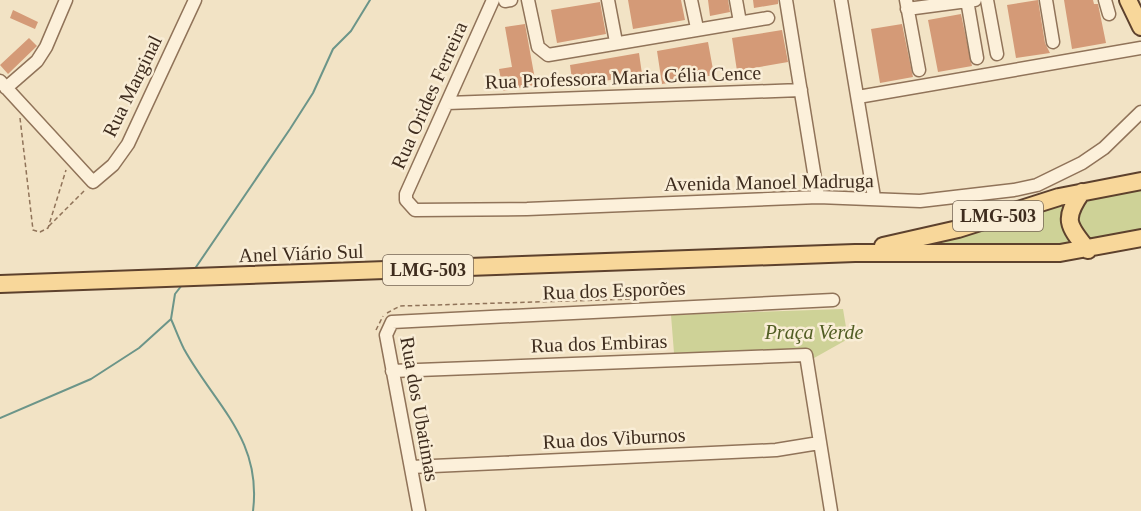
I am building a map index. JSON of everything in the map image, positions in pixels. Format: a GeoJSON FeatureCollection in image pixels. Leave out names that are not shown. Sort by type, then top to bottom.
{"type":"FeatureCollection","features":[{"type":"Feature","properties":{"kind":"main road"},"geometry":{"type":"LineString","coordinates":[[1128,0],[1141,27]]}},
{"type":"Feature","properties":{"kind":"main road","name":"Anel Viário Sul"},"geometry":{"type":"LineString","coordinates":[[855,253],[958,229],[1082,192],[1141,181]]}},
{"type":"Feature","properties":{"kind":"main road"},"geometry":{"type":"LineString","coordinates":[[1082,192],[1072,207],[1068,221],[1075,235],[1088,250]]}},
{"type":"Feature","properties":{"kind":"main road","name":"Anel Viário Sul"},"geometry":{"type":"LineString","coordinates":[[0,284],[855,253],[1024,254],[1088,250],[1141,238]]}},
{"type":"Feature","properties":{"kind":"street"},"geometry":{"type":"LineString","coordinates":[[66,0],[46,47],[37,61],[3,84],[93,182]]}},
{"type":"Feature","properties":{"kind":"street","name":"Rua Marginal"},"geometry":{"type":"LineString","coordinates":[[93,182],[113,165],[128,144],[195,0]]}},
{"type":"Feature","properties":{"kind":"street","name":"Rua Orides Ferreira"},"geometry":{"type":"LineString","coordinates":[[409,206],[406,194],[447,103],[503,0]]}},
{"type":"Feature","properties":{"kind":"street"},"geometry":{"type":"LineString","coordinates":[[528,0],[538,47],[543,54],[768,18]]}},
{"type":"Feature","properties":{"kind":"street"},"geometry":{"type":"LineString","coordinates":[[608,0],[616,42]]}},
{"type":"Feature","properties":{"kind":"street"},"geometry":{"type":"LineString","coordinates":[[691,0],[697,28]]}},
{"type":"Feature","properties":{"kind":"street"},"geometry":{"type":"LineString","coordinates":[[736,0],[740,22]]}},
{"type":"Feature","properties":{"kind":"street"},"geometry":{"type":"LineString","coordinates":[[786,0],[818,197]]}},
{"type":"Feature","properties":{"kind":"street"},"geometry":{"type":"LineString","coordinates":[[840,0],[874,197]]}},
{"type":"Feature","properties":{"kind":"street"},"geometry":{"type":"LineString","coordinates":[[919,70],[906,5],[970,0],[977,58]]}},
{"type":"Feature","properties":{"kind":"street"},"geometry":{"type":"LineString","coordinates":[[987,0],[997,54]]}},
{"type":"Feature","properties":{"kind":"street"},"geometry":{"type":"LineString","coordinates":[[1046,0],[1053,42]]}},
{"type":"Feature","properties":{"kind":"street"},"geometry":{"type":"LineString","coordinates":[[1105,0],[1109,14]]}},
{"type":"Feature","properties":{"kind":"street"},"geometry":{"type":"LineString","coordinates":[[858,97],[1141,48]]}},
{"type":"Feature","properties":{"kind":"street","name":"Rua Professora Maria Célia Cence"},"geometry":{"type":"LineString","coordinates":[[447,103],[801,90]]}},
{"type":"Feature","properties":{"kind":"street","name":"Avenida Manoel Madruga"},"geometry":{"type":"LineString","coordinates":[[409,206],[421,212],[818,197],[874,197],[920,201],[1037,185],[1062,175],[1104,148],[1141,112]]}},
{"type":"Feature","properties":{"kind":"street","name":"Rua dos Esporões"},"geometry":{"type":"LineString","coordinates":[[396,319],[833,300]]}},
{"type":"Feature","properties":{"kind":"street","name":"Rua dos Ubatimas"},"geometry":{"type":"LineString","coordinates":[[396,319],[386,330],[419,511]]}},
{"type":"Feature","properties":{"kind":"street","name":"Rua dos Embiras"},"geometry":{"type":"LineString","coordinates":[[392,371],[806,355],[819,443]]}},
{"type":"Feature","properties":{"kind":"street"},"geometry":{"type":"LineString","coordinates":[[819,443],[831,511]]}},
{"type":"Feature","properties":{"kind":"street","name":"Rua dos Viburnos"},"geometry":{"type":"LineString","coordinates":[[411,467],[776,450],[819,443]]}},
{"type":"Feature","properties":{"kind":"path"},"geometry":{"type":"LineString","coordinates":[[19,102],[20,129],[33,230],[40,232],[48,228],[93,182]]}},
{"type":"Feature","properties":{"kind":"path"},"geometry":{"type":"LineString","coordinates":[[48,228],[70,158]]}},
{"type":"Feature","properties":{"kind":"path"},"geometry":{"type":"LineString","coordinates":[[376,333],[382,317],[400,306],[638,299]]}},
{"type":"Feature","properties":{"kind":"green space"},"geometry":{"type":"Polygon","coordinates":[[[1141,181],[1141,238],[1088,250],[855,253],[1141,181]]]}},
{"type":"Feature","properties":{"kind":"green space","name":"Praça Verde"},"geometry":{"type":"Polygon","coordinates":[[[843,309],[848,339],[807,362],[796,350],[674,353],[671,315],[843,309]]]}},
{"type":"Feature","properties":{"kind":"building"},"geometry":{"type":"Polygon","coordinates":[[[628,0],[681,0],[685,20],[633,29],[628,0]]]}},
{"type":"Feature","properties":{"kind":"building"},"geometry":{"type":"Polygon","coordinates":[[[708,0],[728,0],[730,12],[710,16],[708,0]]]}},
{"type":"Feature","properties":{"kind":"building"},"geometry":{"type":"Polygon","coordinates":[[[753,0],[778,0],[778,4],[754,8],[753,0]]]}},
{"type":"Feature","properties":{"kind":"building"},"geometry":{"type":"Polygon","coordinates":[[[1038,0],[1045,43],[1050,53],[1016,58],[1007,5],[1038,0]]]}},
{"type":"Feature","properties":{"kind":"building"},"geometry":{"type":"Polygon","coordinates":[[[1064,0],[1093,0],[1094,4],[1098,4],[1106,43],[1072,49],[1064,0]]]}},
{"type":"Feature","properties":{"kind":"building"},"geometry":{"type":"Polygon","coordinates":[[[600,2],[606,34],[557,43],[551,10],[600,2]]]}},
{"type":"Feature","properties":{"kind":"building"},"geometry":{"type":"Polygon","coordinates":[[[13,10],[38,22],[35,29],[10,18],[13,10]]]}},
{"type":"Feature","properties":{"kind":"building"},"geometry":{"type":"Polygon","coordinates":[[[961,14],[972,66],[938,72],[928,20],[961,14]]]}},
{"type":"Feature","properties":{"kind":"building"},"geometry":{"type":"Polygon","coordinates":[[[525,24],[536,85],[503,91],[499,69],[512,67],[505,27],[525,24]]]}},
{"type":"Feature","properties":{"kind":"building"},"geometry":{"type":"Polygon","coordinates":[[[902,24],[913,77],[880,83],[871,29],[902,24]]]}},
{"type":"Feature","properties":{"kind":"building"},"geometry":{"type":"Polygon","coordinates":[[[782,30],[788,62],[737,71],[732,38],[782,30]]]}},
{"type":"Feature","properties":{"kind":"building"},"geometry":{"type":"Polygon","coordinates":[[[29,38],[37,46],[8,74],[0,65],[29,38]]]}},
{"type":"Feature","properties":{"kind":"building"},"geometry":{"type":"Polygon","coordinates":[[[708,42],[714,75],[662,84],[657,51],[708,42]]]}},
{"type":"Feature","properties":{"kind":"building"},"geometry":{"type":"Polygon","coordinates":[[[639,53],[642,74],[573,87],[570,65],[639,53]]]}},
{"type":"Feature","properties":{"kind":"waterway"},"geometry":{"type":"LineString","coordinates":[[194,270],[313,93],[333,49],[351,31],[370,0]]}},
{"type":"Feature","properties":{"kind":"waterway"},"geometry":{"type":"LineString","coordinates":[[0,418],[91,379],[139,348],[171,319],[175,294],[182,285]]}},
{"type":"Feature","properties":{"kind":"waterway"},"geometry":{"type":"LineString","coordinates":[[171,319],[184,349],[234,424],[243,443],[250,463],[254,486],[253,511]]}}]}
